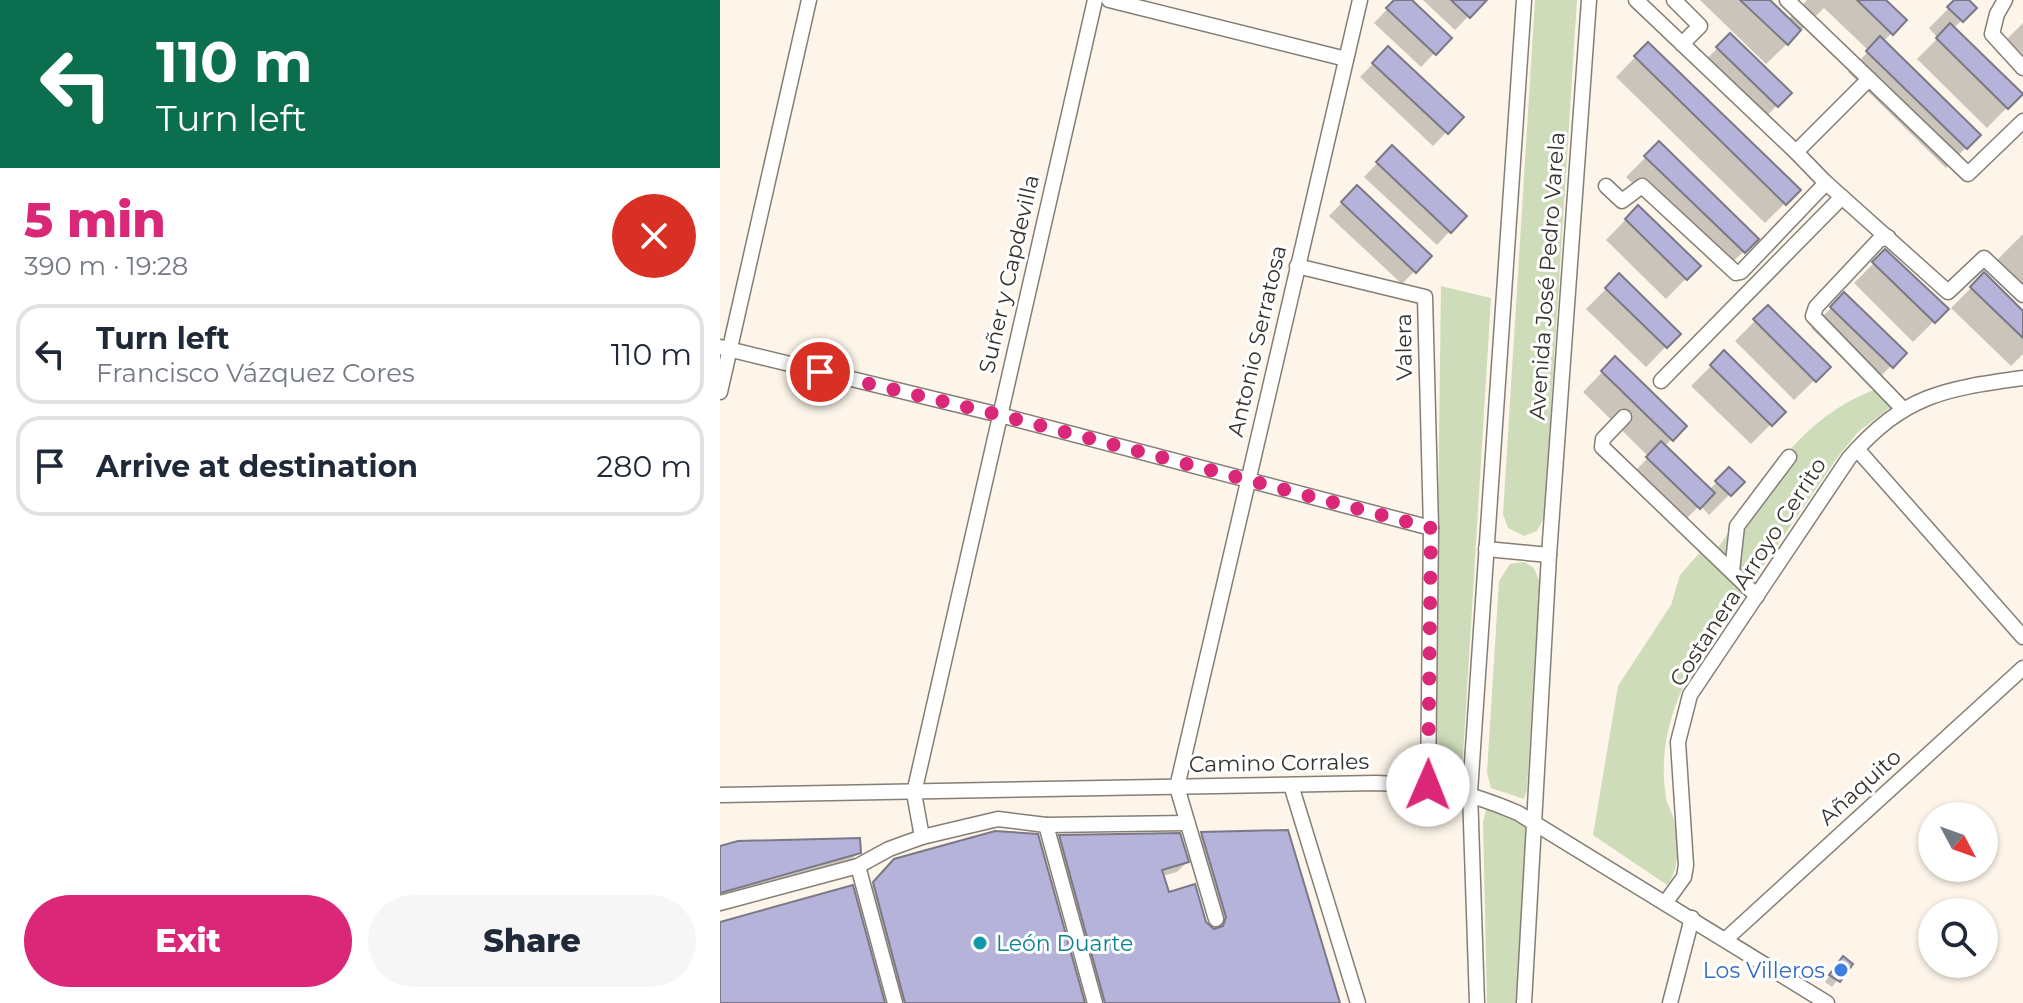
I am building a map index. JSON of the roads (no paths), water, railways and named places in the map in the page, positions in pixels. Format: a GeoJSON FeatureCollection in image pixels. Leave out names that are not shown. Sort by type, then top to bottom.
{"type":"FeatureCollection","features":[{"type":"Feature","properties":{"kind":"street"},"geometry":{"type":"LineString","coordinates":[[720,392],[725,349],[809,0]]}},
{"type":"Feature","properties":{"kind":"street","name":"Suñer y Capdevilla"},"geometry":{"type":"LineString","coordinates":[[914,793],[1095,0]]}},
{"type":"Feature","properties":{"kind":"street"},"geometry":{"type":"LineString","coordinates":[[1109,0],[1346,59]]}},
{"type":"Feature","properties":{"kind":"street","name":"Antonio Serratosa"},"geometry":{"type":"LineString","coordinates":[[1177,787],[1360,0]]}},
{"type":"Feature","properties":{"kind":"street","name":"Avenida José Pedro Varela"},"geometry":{"type":"LineString","coordinates":[[1477,1003],[1470,792],[1524,0]]}},
{"type":"Feature","properties":{"kind":"street","name":"Avenida José Pedro Varela"},"geometry":{"type":"LineString","coordinates":[[1524,1003],[1549,555],[1589,0]]}},
{"type":"Feature","properties":{"kind":"street"},"geometry":{"type":"LineString","coordinates":[[1674,0],[1700,26],[1682,44]]}},
{"type":"Feature","properties":{"kind":"street"},"geometry":{"type":"LineString","coordinates":[[1787,0],[1971,175],[2023,121]]}},
{"type":"Feature","properties":{"kind":"street"},"geometry":{"type":"LineString","coordinates":[[2005,0],[1997,14],[1992,34],[2023,68]]}},
{"type":"Feature","properties":{"kind":"street"},"geometry":{"type":"LineString","coordinates":[[1639,1],[1824,181],[1948,292],[1984,258],[2023,295]]}},
{"type":"Feature","properties":{"kind":"street"},"geometry":{"type":"LineString","coordinates":[[1796,152],[1869,79]]}},
{"type":"Feature","properties":{"kind":"street"},"geometry":{"type":"LineString","coordinates":[[1606,186],[1622,201],[1642,186],[1736,273],[1824,181]]}},
{"type":"Feature","properties":{"kind":"street"},"geometry":{"type":"LineString","coordinates":[[1661,381],[1842,197]]}},
{"type":"Feature","properties":{"kind":"street"},"geometry":{"type":"LineString","coordinates":[[1888,237],[1879,240],[1816,307],[1813,316],[1903,409]]}},
{"type":"Feature","properties":{"kind":"street","name":"Valera"},"geometry":{"type":"LineString","coordinates":[[1297,266],[1425,297],[1431,528]]}},
{"type":"Feature","properties":{"kind":"street"},"geometry":{"type":"LineString","coordinates":[[725,349],[1000,415],[1431,528],[1428,785]]}},
{"type":"Feature","properties":{"kind":"street","name":"Costanera Arroyo Cerrito"},"geometry":{"type":"LineString","coordinates":[[1666,902],[1684,877],[1686,865],[1678,742],[1683,715],[1701,677],[1857,449],[1903,409],[1961,386],[2023,378]]}},
{"type":"Feature","properties":{"kind":"street"},"geometry":{"type":"LineString","coordinates":[[1624,417],[1603,439],[1602,447],[1757,596]]}},
{"type":"Feature","properties":{"kind":"street"},"geometry":{"type":"LineString","coordinates":[[1857,449],[2023,637]]}},
{"type":"Feature","properties":{"kind":"street"},"geometry":{"type":"LineString","coordinates":[[1732,571],[1737,526],[1789,457]]}},
{"type":"Feature","properties":{"kind":"street"},"geometry":{"type":"LineString","coordinates":[[1486,549],[1549,555]]}},
{"type":"Feature","properties":{"kind":"street","name":"Añaquito"},"geometry":{"type":"LineString","coordinates":[[1726,939],[2023,668]]}},
{"type":"Feature","properties":{"kind":"street"},"geometry":{"type":"LineString","coordinates":[[1291,785],[1358,1003]]}},
{"type":"Feature","properties":{"kind":"street","name":"Camino Corrales"},"geometry":{"type":"LineString","coordinates":[[720,795],[1291,785],[1428,785],[1470,792],[1533,822],[1827,1003]]}},
{"type":"Feature","properties":{"kind":"street"},"geometry":{"type":"LineString","coordinates":[[1177,787],[1216,919]]}},
{"type":"Feature","properties":{"kind":"street"},"geometry":{"type":"LineString","coordinates":[[914,793],[922,837]]}},
{"type":"Feature","properties":{"kind":"street"},"geometry":{"type":"LineString","coordinates":[[720,903],[858,866],[889,849],[922,837],[998,819],[1046,825],[1187,823]]}},
{"type":"Feature","properties":{"kind":"street"},"geometry":{"type":"LineString","coordinates":[[1046,825],[1095,1003]]}},
{"type":"Feature","properties":{"kind":"street"},"geometry":{"type":"LineString","coordinates":[[858,866],[895,1003]]}},
{"type":"Feature","properties":{"kind":"street"},"geometry":{"type":"LineString","coordinates":[[1670,1003],[1692,918]]}},
{"type":"Feature","properties":{"kind":"place","name":"León Duarte"},"geometry":{"type":"Point","coordinates":[980,943]}},
{"type":"Feature","properties":{"kind":"place","name":"Los Villeros"},"geometry":{"type":"Point","coordinates":[1841,970]}}]}
